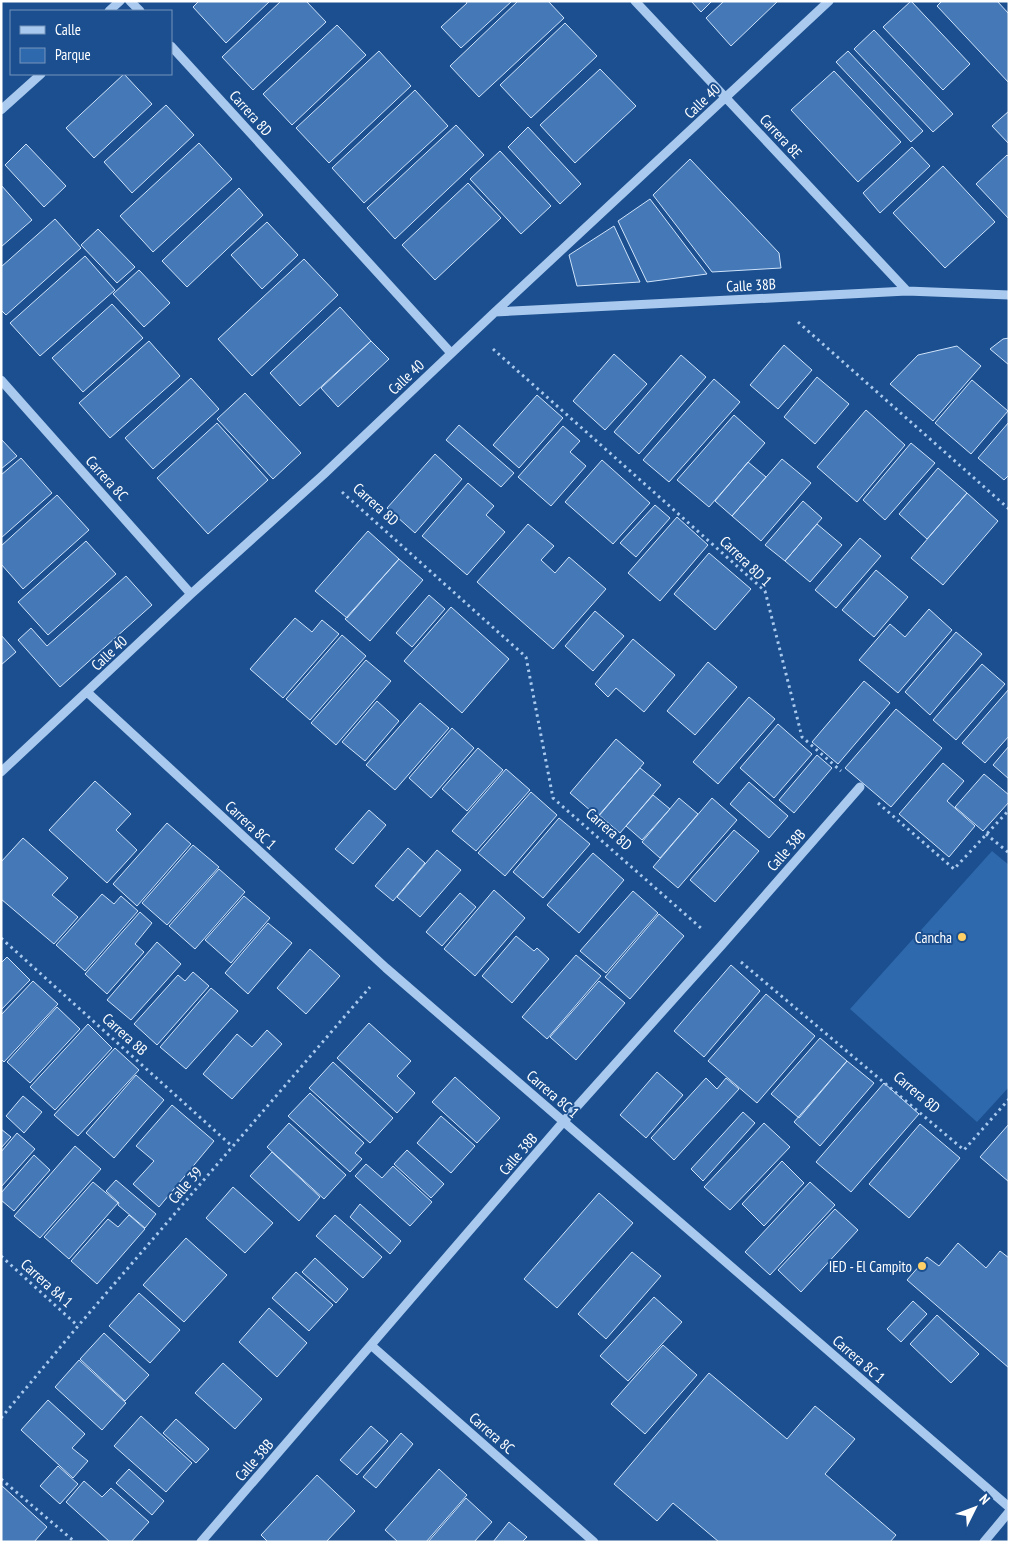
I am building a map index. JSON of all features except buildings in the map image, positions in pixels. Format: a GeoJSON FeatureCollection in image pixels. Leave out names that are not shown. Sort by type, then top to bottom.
{"type":"FeatureCollection","features":[{"type":"Feature","properties":{"kind":"street"},"geometry":{"type":"LineString","coordinates":[[110,10],[120,1]]}},
{"type":"Feature","properties":{"kind":"street"},"geometry":{"type":"LineString","coordinates":[[130,1],[139,10]]}},
{"type":"Feature","properties":{"kind":"street","name":"Carrera 8E"},"geometry":{"type":"LineString","coordinates":[[635,1],[907,290]]}},
{"type":"Feature","properties":{"kind":"street","name":"Calle 40"},"geometry":{"type":"LineString","coordinates":[[1,772],[191,594],[323,475],[451,353],[829,1]]}},
{"type":"Feature","properties":{"kind":"street","name":"Carrera 8D"},"geometry":{"type":"LineString","coordinates":[[172,47],[451,353]]}},
{"type":"Feature","properties":{"kind":"street"},"geometry":{"type":"LineString","coordinates":[[1,110],[40,75]]}},
{"type":"Feature","properties":{"kind":"street","name":"Calle 38B"},"geometry":{"type":"LineString","coordinates":[[495,312],[907,290],[1009,295]]}},
{"type":"Feature","properties":{"kind":"street","name":"Carrera 8C"},"geometry":{"type":"LineString","coordinates":[[1,380],[191,594]]}},
{"type":"Feature","properties":{"kind":"street","name":"Carrera 8C 1"},"geometry":{"type":"LineString","coordinates":[[87,692],[386,968],[1009,1508]]}},
{"type":"Feature","properties":{"kind":"street","name":"Calle 38B"},"geometry":{"type":"LineString","coordinates":[[201,1542],[372,1346],[564,1121],[860,787]]}},
{"type":"Feature","properties":{"kind":"street","name":"Carrera 8C"},"geometry":{"type":"LineString","coordinates":[[372,1346],[594,1542]]}},
{"type":"Feature","properties":{"kind":"street"},"geometry":{"type":"LineString","coordinates":[[984,1542],[1009,1512]]}},
{"type":"Feature","properties":{"kind":"path"},"geometry":{"type":"LineString","coordinates":[[772,298],[1009,509]]}},
{"type":"Feature","properties":{"kind":"path","name":"Carrera 8D 1"},"geometry":{"type":"LineString","coordinates":[[474,332],[764,590],[802,737],[954,869],[986,834]]}},
{"type":"Feature","properties":{"kind":"path","name":"Carrera 8D"},"geometry":{"type":"LineString","coordinates":[[323,475],[526,656],[553,798],[721,946],[964,1150],[1009,1099]]}},
{"type":"Feature","properties":{"kind":"path"},"geometry":{"type":"LineString","coordinates":[[1009,810],[986,834],[1009,853]]}},
{"type":"Feature","properties":{"kind":"path","name":"Carrera 8B"},"geometry":{"type":"LineString","coordinates":[[1,938],[233,1147]]}},
{"type":"Feature","properties":{"kind":"path","name":"Calle 39"},"geometry":{"type":"LineString","coordinates":[[1,1418],[386,968]]}},
{"type":"Feature","properties":{"kind":"path","name":"Carrera 8A 1"},"geometry":{"type":"LineString","coordinates":[[1,1256],[78,1326]]}},
{"type":"Feature","properties":{"kind":"path"},"geometry":{"type":"LineString","coordinates":[[1,1480],[75,1542]]}},
{"type":"Feature","properties":{"kind":"green space","name":"Cancha"},"geometry":{"type":"Polygon","coordinates":[[[992,851],[1009,865],[1009,1087],[977,1122],[850,1009],[992,851]]]}},
{"type":"Feature","properties":{"kind":"place","name":"Cancha"},"geometry":{"type":"Point","coordinates":[962,937]}},
{"type":"Feature","properties":{"kind":"place","name":"IED - El Campito"},"geometry":{"type":"Point","coordinates":[922,1266]}}]}
